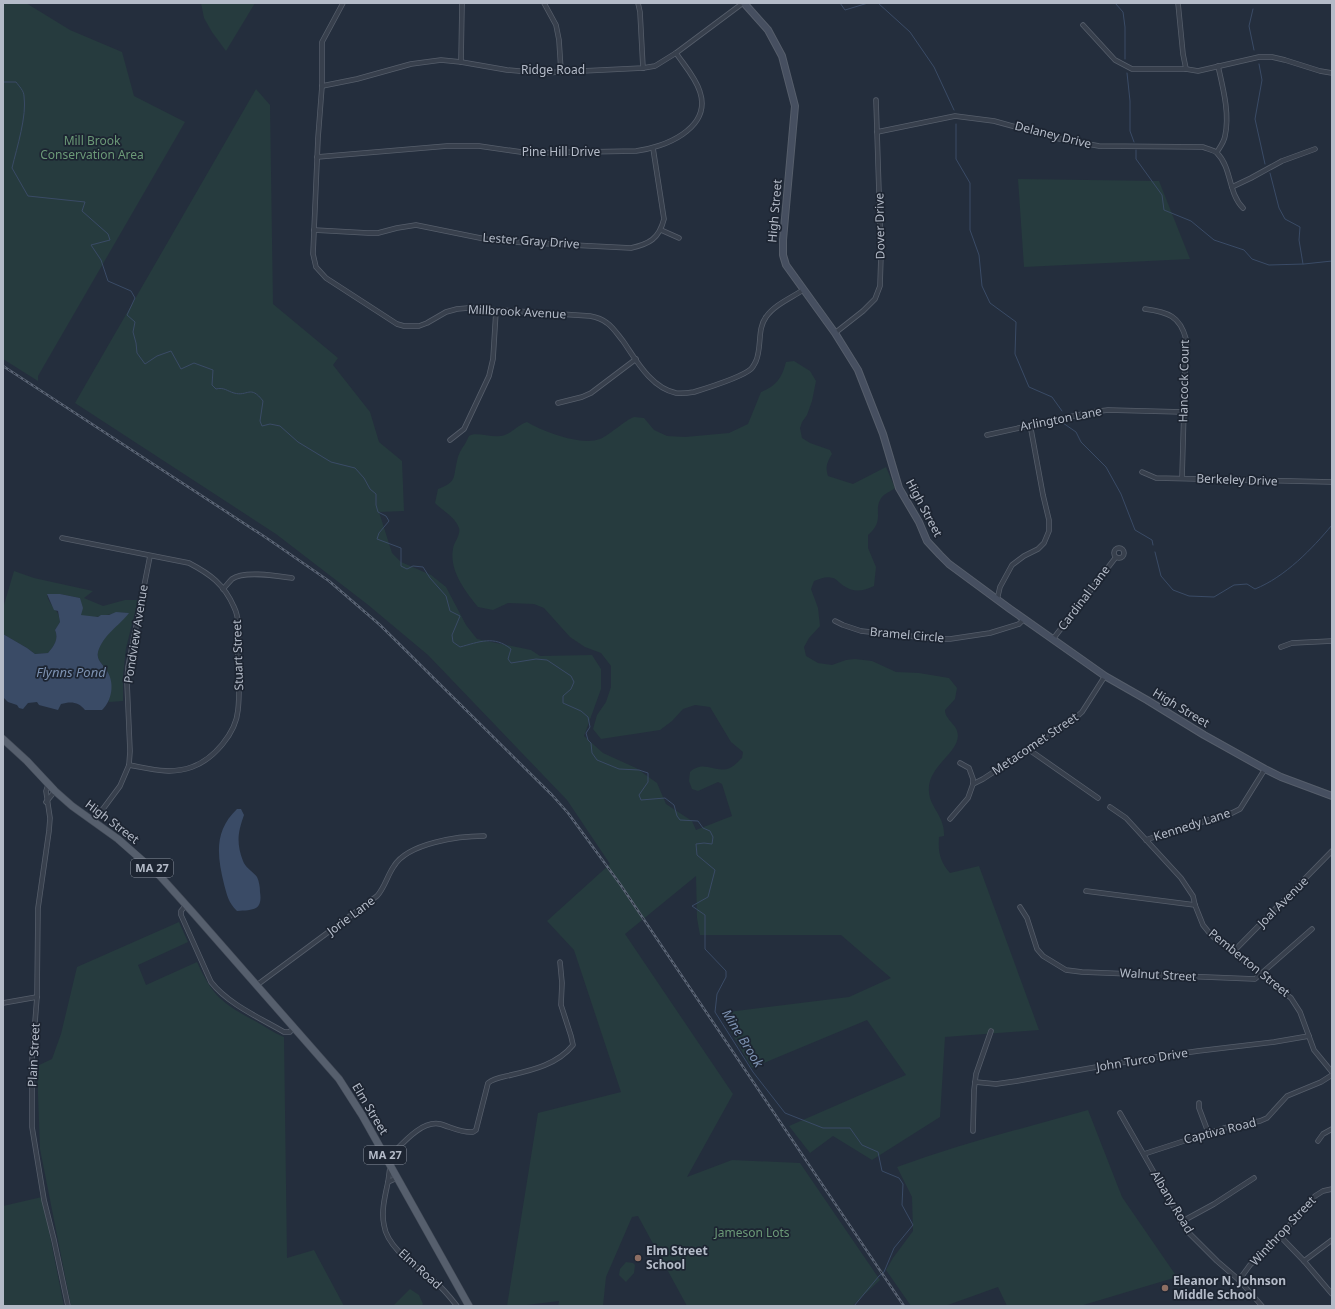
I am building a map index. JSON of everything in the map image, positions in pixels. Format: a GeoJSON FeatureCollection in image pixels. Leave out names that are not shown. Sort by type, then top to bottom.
{"type":"FeatureCollection","features":[{"type":"Feature","properties":{"kind":"main road","name":"High Street"},"geometry":{"type":"LineString","coordinates":[[3,739],[27,761],[48,785],[118,839],[147,864],[186,905],[284,1016]]}},
{"type":"Feature","properties":{"kind":"main road","name":"Elm Street"},"geometry":{"type":"LineString","coordinates":[[284,1016],[339,1079],[362,1115],[470,1306]]}},
{"type":"Feature","properties":{"kind":"street","name":"Millbrook Avenue"},"geometry":{"type":"LineString","coordinates":[[343,3],[322,42],[322,86],[313,254],[316,267],[320,272],[340,288],[397,324],[404,326],[419,326],[446,312],[468,308],[496,311],[578,314],[600,319],[614,329],[652,380],[667,390],[685,394],[742,374],[751,368],[758,354],[762,324],[766,316],[803,290]]}},
{"type":"Feature","properties":{"kind":"street"},"geometry":{"type":"LineString","coordinates":[[461,62],[462,3]]}},
{"type":"Feature","properties":{"kind":"street"},"geometry":{"type":"LineString","coordinates":[[544,3],[556,25],[562,71]]}},
{"type":"Feature","properties":{"kind":"street"},"geometry":{"type":"LineString","coordinates":[[638,3],[640,12],[642,68]]}},
{"type":"Feature","properties":{"kind":"street","name":"Ridge Road"},"geometry":{"type":"LineString","coordinates":[[322,86],[357,79],[411,64],[441,60],[507,70],[541,73],[655,66],[676,53],[744,3]]}},
{"type":"Feature","properties":{"kind":"street","name":"High Street"},"geometry":{"type":"LineString","coordinates":[[744,3],[768,30],[782,56],[794,106],[783,255],[786,265],[854,362],[863,380],[883,434],[899,488],[919,522],[927,541],[949,564],[1104,676],[1265,769],[1281,777],[1332,796]]}},
{"type":"Feature","properties":{"kind":"street"},"geometry":{"type":"LineString","coordinates":[[1178,3],[1186,69]]}},
{"type":"Feature","properties":{"kind":"street"},"geometry":{"type":"LineString","coordinates":[[1083,25],[1115,60],[1132,69],[1186,69],[1198,71],[1259,57],[1272,57],[1332,73]]}},
{"type":"Feature","properties":{"kind":"street","name":"Pine Hill Drive"},"geometry":{"type":"LineString","coordinates":[[317,157],[447,146],[479,146],[528,153],[636,150],[653,148],[670,142],[686,132],[695,122],[701,109],[701,94],[697,84],[676,53]]}},
{"type":"Feature","properties":{"kind":"street"},"geometry":{"type":"LineString","coordinates":[[1218,66],[1226,115],[1226,126],[1224,141],[1217,152],[1226,168],[1237,202],[1243,208]]}},
{"type":"Feature","properties":{"kind":"street","name":"Dover Drive"},"geometry":{"type":"LineString","coordinates":[[835,333],[863,311],[875,299],[880,286],[881,255],[876,100]]}},
{"type":"Feature","properties":{"kind":"street","name":"Delaney Drive"},"geometry":{"type":"LineString","coordinates":[[877,132],[955,116],[994,120],[1060,139],[1099,146],[1203,147],[1217,152]]}},
{"type":"Feature","properties":{"kind":"street"},"geometry":{"type":"LineString","coordinates":[[653,148],[664,219],[661,230],[679,238]]}},
{"type":"Feature","properties":{"kind":"street"},"geometry":{"type":"LineString","coordinates":[[1232,187],[1282,161],[1315,149]]}},
{"type":"Feature","properties":{"kind":"street","name":"Lester Gray Drive"},"geometry":{"type":"LineString","coordinates":[[314,230],[368,234],[416,225],[495,241],[631,248],[651,241],[661,230]]}},
{"type":"Feature","properties":{"kind":"street","name":"Hancock Court"},"geometry":{"type":"LineString","coordinates":[[1145,309],[1163,312],[1172,316],[1179,322],[1186,339],[1182,478]]}},
{"type":"Feature","properties":{"kind":"street"},"geometry":{"type":"LineString","coordinates":[[450,440],[464,429],[489,376],[493,359],[496,311]]}},
{"type":"Feature","properties":{"kind":"street"},"geometry":{"type":"LineString","coordinates":[[558,403],[582,397],[591,393],[636,359]]}},
{"type":"Feature","properties":{"kind":"street","name":"Arlington Lane"},"geometry":{"type":"LineString","coordinates":[[987,434],[1030,424],[1108,410],[1183,412]]}},
{"type":"Feature","properties":{"kind":"street"},"geometry":{"type":"LineString","coordinates":[[998,600],[1000,587],[1012,565],[1044,544],[1049,531],[1049,520],[1030,424]]}},
{"type":"Feature","properties":{"kind":"street","name":"Berkeley Drive"},"geometry":{"type":"LineString","coordinates":[[1142,472],[1156,478],[1332,482]]}},
{"type":"Feature","properties":{"kind":"street","name":"Stuart Street"},"geometry":{"type":"LineString","coordinates":[[62,538],[189,563],[210,575],[223,589],[234,608],[238,625],[238,711],[230,732],[224,742],[217,751],[194,766],[171,772],[129,765]]}},
{"type":"Feature","properties":{"kind":"street","name":"Pondview Avenue"},"geometry":{"type":"LineString","coordinates":[[94,821],[120,786],[129,765],[128,666],[150,556]]}},
{"type":"Feature","properties":{"kind":"street","name":"Cardinal Lane"},"geometry":{"type":"LineString","coordinates":[[1053,639],[1116,557]]}},
{"type":"Feature","properties":{"kind":"street"},"geometry":{"type":"LineString","coordinates":[[223,589],[233,578],[245,575],[268,574],[292,578]]}},
{"type":"Feature","properties":{"kind":"street","name":"Bramel Circle"},"geometry":{"type":"LineString","coordinates":[[835,621],[863,631],[931,639],[950,639],[990,633],[1019,624],[1024,619]]}},
{"type":"Feature","properties":{"kind":"street"},"geometry":{"type":"LineString","coordinates":[[1281,647],[1292,643],[1332,641]]}},
{"type":"Feature","properties":{"kind":"street","name":"Metacomet Street"},"geometry":{"type":"LineString","coordinates":[[973,784],[1074,720],[1082,712],[1104,676]]}},
{"type":"Feature","properties":{"kind":"street"},"geometry":{"type":"LineString","coordinates":[[1028,750],[1098,798]]}},
{"type":"Feature","properties":{"kind":"street"},"geometry":{"type":"LineString","coordinates":[[950,819],[968,798],[973,784],[973,779],[969,768],[960,763]]}},
{"type":"Feature","properties":{"kind":"street","name":"Kennedy Lane"},"geometry":{"type":"LineString","coordinates":[[1146,840],[1240,809],[1265,769]]}},
{"type":"Feature","properties":{"kind":"street","name":"Plain Street"},"geometry":{"type":"LineString","coordinates":[[48,785],[46,791],[46,802],[50,818],[49,831],[38,908],[37,997],[32,1060],[33,1134],[44,1200],[68,1306]]}},
{"type":"Feature","properties":{"kind":"street"},"geometry":{"type":"LineString","coordinates":[[46,802],[55,791]]}},
{"type":"Feature","properties":{"kind":"street","name":"Pemberton Street"},"geometry":{"type":"LineString","coordinates":[[1110,807],[1126,818],[1181,878],[1193,896],[1203,925],[1216,939],[1291,998],[1300,1012],[1314,1050],[1332,1074]]}},
{"type":"Feature","properties":{"kind":"street","name":"Jorie Lane"},"geometry":{"type":"LineString","coordinates":[[256,986],[377,896],[381,892],[394,866],[402,856],[419,847],[439,842],[468,836],[484,836]]}},
{"type":"Feature","properties":{"kind":"street","name":"Joal Avenue"},"geometry":{"type":"LineString","coordinates":[[1233,952],[1332,851]]}},
{"type":"Feature","properties":{"kind":"street"},"geometry":{"type":"LineString","coordinates":[[1086,891],[1195,905]]}},
{"type":"Feature","properties":{"kind":"street"},"geometry":{"type":"LineString","coordinates":[[186,905],[181,910],[180,915],[211,982],[218,990],[284,1032],[290,1032],[293,1027]]}},
{"type":"Feature","properties":{"kind":"street","name":"Walnut Street"},"geometry":{"type":"LineString","coordinates":[[1020,907],[1027,918],[1037,949],[1043,956],[1066,970],[1082,972],[1253,979],[1258,978],[1312,929]]}},
{"type":"Feature","properties":{"kind":"street"},"geometry":{"type":"LineString","coordinates":[[388,1162],[411,1135],[424,1126],[439,1124],[463,1132],[473,1132],[476,1130],[488,1083],[497,1078],[539,1068],[559,1058],[569,1050],[573,1045],[561,1005],[562,983],[560,962]]}},
{"type":"Feature","properties":{"kind":"street"},"geometry":{"type":"LineString","coordinates":[[3,1003],[37,997]]}},
{"type":"Feature","properties":{"kind":"street"},"geometry":{"type":"LineString","coordinates":[[973,1131],[976,1074],[991,1030]]}},
{"type":"Feature","properties":{"kind":"street","name":"John Turco Drive"},"geometry":{"type":"LineString","coordinates":[[975,1082],[996,1084],[1142,1059],[1274,1042],[1308,1036]]}},
{"type":"Feature","properties":{"kind":"street","name":"Captiva Road"},"geometry":{"type":"LineString","coordinates":[[1144,1154],[1208,1132],[1260,1121],[1266,1118],[1287,1096],[1321,1082],[1332,1074]]}},
{"type":"Feature","properties":{"kind":"street"},"geometry":{"type":"LineString","coordinates":[[1199,1103],[1199,1108],[1208,1132]]}},
{"type":"Feature","properties":{"kind":"street","name":"Albany Road"},"geometry":{"type":"LineString","coordinates":[[1120,1113],[1188,1232],[1205,1250],[1239,1280],[1262,1306]]}},
{"type":"Feature","properties":{"kind":"street"},"geometry":{"type":"LineString","coordinates":[[1318,1141],[1322,1134],[1332,1129]]}},
{"type":"Feature","properties":{"kind":"street","name":"Elm Road"},"geometry":{"type":"LineString","coordinates":[[388,1162],[388,1182],[383,1210],[386,1233],[403,1255],[435,1281],[457,1306]]}},
{"type":"Feature","properties":{"kind":"street"},"geometry":{"type":"LineString","coordinates":[[388,1182],[397,1178]]}},
{"type":"Feature","properties":{"kind":"street"},"geometry":{"type":"LineString","coordinates":[[1181,1222],[1214,1204],[1254,1178]]}},
{"type":"Feature","properties":{"kind":"street","name":"Winthrop Street"},"geometry":{"type":"LineString","coordinates":[[1239,1280],[1250,1265],[1280,1236],[1315,1196],[1323,1191],[1332,1189]]}},
{"type":"Feature","properties":{"kind":"street"},"geometry":{"type":"LineString","coordinates":[[1280,1236],[1332,1294]]}},
{"type":"Feature","properties":{"kind":"street"},"geometry":{"type":"LineString","coordinates":[[1304,1261],[1332,1240]]}},
{"type":"Feature","properties":{"kind":"green space","name":"Mill Brook Conservation Area"},"geometry":{"type":"Polygon","coordinates":[[[3,3],[26,3],[70,30],[122,52],[134,96],[185,122],[38,376],[38,381],[3,359],[3,3]]]}},
{"type":"Feature","properties":{"kind":"green space"},"geometry":{"type":"Polygon","coordinates":[[[201,3],[255,3],[226,51],[204,18],[201,3]]]}},
{"type":"Feature","properties":{"kind":"green space","name":"Jameson Lots"},"geometry":{"type":"Polygon","coordinates":[[[256,89],[270,105],[273,304],[338,358],[333,365],[370,412],[379,442],[402,461],[404,511],[379,512],[392,553],[401,562],[431,575],[446,587],[466,625],[477,639],[531,650],[540,656],[592,655],[601,669],[601,689],[584,736],[603,753],[636,768],[657,783],[666,804],[692,821],[696,830],[732,816],[722,784],[718,782],[698,791],[692,789],[689,781],[690,772],[695,768],[700,767],[719,769],[730,768],[742,758],[743,752],[731,742],[710,707],[695,705],[683,709],[672,721],[660,730],[601,739],[593,729],[597,715],[606,702],[611,687],[611,666],[601,653],[585,647],[570,637],[544,608],[534,604],[508,603],[493,610],[478,607],[463,587],[453,565],[453,549],[459,533],[459,528],[452,518],[435,503],[438,489],[451,482],[453,479],[457,459],[469,436],[475,434],[497,436],[504,435],[527,422],[553,434],[583,441],[600,439],[634,417],[644,418],[654,430],[667,436],[685,437],[729,433],[748,424],[761,392],[771,387],[778,381],[783,373],[786,362],[794,361],[810,371],[816,381],[812,401],[800,428],[802,438],[810,443],[830,450],[832,454],[827,465],[828,476],[853,484],[886,467],[895,488],[883,496],[879,502],[878,520],[873,530],[868,535],[868,548],[876,567],[874,586],[863,590],[852,590],[836,579],[830,577],[814,581],[811,589],[818,608],[820,626],[809,638],[804,647],[806,656],[818,663],[832,665],[846,660],[855,659],[872,661],[896,672],[919,673],[949,678],[957,688],[955,699],[945,710],[945,713],[956,729],[958,738],[950,752],[938,766],[930,782],[930,798],[944,829],[944,836],[939,837],[940,856],[950,873],[979,866],[1039,1030],[945,1037],[940,1117],[872,1160],[833,1136],[810,1153],[789,1126],[906,1075],[867,1020],[752,1068],[720,1013],[849,997],[891,978],[841,935],[700,935],[697,918],[696,876],[625,934],[733,1094],[687,1177],[732,1160],[800,1163],[880,1280],[852,1306],[687,1306],[638,1216],[632,1217],[606,1277],[603,1306],[558,1306],[559,1301],[507,1306],[538,1113],[621,1092],[574,950],[547,921],[610,864],[567,800],[428,655],[367,604],[276,534],[75,403],[256,89]]]}},
{"type":"Feature","properties":{"kind":"green space"},"geometry":{"type":"Polygon","coordinates":[[[1018,179],[1159,181],[1190,259],[1024,267],[1018,179]]]}},
{"type":"Feature","properties":{"kind":"green space"},"geometry":{"type":"Polygon","coordinates":[[[14,571],[34,578],[93,591],[84,598],[103,606],[125,600],[138,600],[126,648],[123,676],[123,701],[109,702],[110,686],[108,674],[98,658],[98,652],[103,641],[128,613],[116,613],[93,617],[81,616],[80,598],[60,594],[47,595],[50,603],[58,614],[60,622],[55,630],[56,640],[52,648],[48,653],[35,654],[3,634],[3,608],[14,571]]]}},
{"type":"Feature","properties":{"kind":"green space"},"geometry":{"type":"Polygon","coordinates":[[[179,922],[188,942],[138,965],[146,985],[197,962],[208,984],[220,998],[236,1010],[284,1037],[287,1258],[314,1250],[344,1306],[71,1306],[40,1149],[37,1066],[52,1059],[61,1034],[77,967],[179,922]]]}},
{"type":"Feature","properties":{"kind":"green space"},"geometry":{"type":"Polygon","coordinates":[[[1088,1110],[1122,1197],[1177,1277],[1080,1306],[1007,1306],[998,1287],[945,1306],[911,1306],[886,1270],[913,1231],[912,1197],[897,1167],[968,1144],[1088,1110]]]}},
{"type":"Feature","properties":{"kind":"green space"},"geometry":{"type":"Polygon","coordinates":[[[42,1197],[64,1306],[3,1306],[3,1206],[42,1197]]]}},
{"type":"Feature","properties":{"kind":"green space"},"geometry":{"type":"Polygon","coordinates":[[[626,1262],[633,1263],[635,1265],[634,1273],[626,1282],[619,1275],[620,1269],[626,1262]]]}},
{"type":"Feature","properties":{"kind":"green space"},"geometry":{"type":"Polygon","coordinates":[[[410,1289],[419,1295],[423,1304],[421,1306],[393,1306],[410,1289]]]}},
{"type":"Feature","properties":{"kind":"water","name":"Flynns Pond"},"geometry":{"type":"Polygon","coordinates":[[[47,594],[60,594],[80,598],[83,608],[81,615],[98,617],[116,612],[129,613],[107,636],[98,652],[99,660],[109,676],[112,686],[108,702],[102,710],[85,710],[80,705],[71,702],[61,704],[58,710],[39,705],[37,702],[28,703],[23,709],[8,702],[3,697],[3,634],[35,654],[48,653],[55,642],[55,630],[60,622],[58,611],[54,610],[47,594]]]}},
{"type":"Feature","properties":{"kind":"water"},"geometry":{"type":"Polygon","coordinates":[[[237,809],[241,809],[244,815],[240,827],[239,849],[245,865],[257,877],[260,886],[260,903],[252,910],[237,911],[232,905],[227,895],[220,863],[219,844],[221,835],[224,826],[237,809]]]}},
{"type":"Feature","properties":{"kind":"waterway"},"geometry":{"type":"LineString","coordinates":[[840,3],[845,10],[868,3]]}},
{"type":"Feature","properties":{"kind":"waterway"},"geometry":{"type":"LineString","coordinates":[[878,3],[910,32],[934,67],[954,110]]}},
{"type":"Feature","properties":{"kind":"waterway"},"geometry":{"type":"LineString","coordinates":[[1115,3],[1123,12],[1125,27],[1125,59]]}},
{"type":"Feature","properties":{"kind":"waterway"},"geometry":{"type":"LineString","coordinates":[[1253,9],[1249,26],[1254,50]]}},
{"type":"Feature","properties":{"kind":"waterway"},"geometry":{"type":"LineString","coordinates":[[1259,64],[1262,80],[1255,119],[1265,164]]}},
{"type":"Feature","properties":{"kind":"waterway"},"geometry":{"type":"LineString","coordinates":[[1127,73],[1130,101],[1130,131],[1134,142]]}},
{"type":"Feature","properties":{"kind":"waterway","name":"Mine Brook"},"geometry":{"type":"LineString","coordinates":[[3,82],[16,82],[24,94],[25,104],[23,122],[12,168],[28,196],[85,202],[82,211],[108,234],[110,240],[91,245],[101,260],[108,281],[131,291],[135,298],[127,315],[135,322],[133,332],[137,353],[145,364],[157,356],[171,351],[181,369],[194,363],[213,370],[212,385],[216,389],[223,389],[239,394],[252,392],[259,396],[263,401],[260,421],[262,426],[270,424],[280,426],[298,442],[331,462],[355,468],[364,478],[370,489],[376,494],[376,505],[378,512],[386,516],[389,521],[379,533],[377,539],[401,548],[401,566],[407,569],[413,566],[423,567],[430,578],[446,596],[450,611],[460,616],[452,635],[453,642],[460,647],[486,641],[499,642],[511,649],[508,659],[511,663],[536,659],[547,660],[571,676],[574,682],[571,689],[563,696],[563,703],[581,711],[588,717],[590,727],[586,733],[588,740],[591,743],[592,753],[597,760],[619,769],[639,770],[648,773],[648,782],[639,795],[641,800],[665,798],[674,805],[677,816],[680,820],[698,821],[703,828],[710,831],[713,837],[712,844],[696,844],[697,855],[715,870],[708,897],[692,906],[705,915],[705,949],[726,971],[726,977],[717,994],[715,1012],[753,1072],[785,1113],[823,1128],[850,1128],[862,1145],[878,1152],[882,1171],[899,1178],[903,1184],[902,1205],[913,1225],[894,1248],[884,1272],[854,1306]]}},
{"type":"Feature","properties":{"kind":"waterway"},"geometry":{"type":"LineString","coordinates":[[956,124],[956,159],[970,183],[970,230],[979,255],[982,286],[990,303],[1016,322],[1015,354],[1029,387],[1052,397],[1062,411]]}},
{"type":"Feature","properties":{"kind":"waterway"},"geometry":{"type":"LineString","coordinates":[[1136,150],[1136,159],[1162,195],[1164,210],[1191,221],[1214,240],[1244,250],[1252,259],[1269,265],[1304,264],[1332,261]]}},
{"type":"Feature","properties":{"kind":"waterway"},"geometry":{"type":"LineString","coordinates":[[1270,173],[1279,208],[1285,219],[1300,227],[1299,240],[1303,264]]}},
{"type":"Feature","properties":{"kind":"waterway"},"geometry":{"type":"LineString","coordinates":[[1063,423],[1076,432],[1081,442],[1106,467],[1121,494],[1135,530],[1152,540],[1153,545]]}},
{"type":"Feature","properties":{"kind":"waterway"},"geometry":{"type":"LineString","coordinates":[[1155,552],[1161,576],[1173,590],[1189,596],[1214,597],[1234,585],[1247,584],[1255,589],[1266,584],[1297,562],[1332,525]]}},
{"type":"Feature","properties":{"kind":"railway"},"geometry":{"type":"LineString","coordinates":[[3,366],[268,539],[329,581],[380,625],[552,795],[568,813],[620,884],[904,1306]]}},
{"type":"Feature","properties":{"kind":"place","name":"Elm Street School"},"geometry":{"type":"Point","coordinates":[638,1258]}},
{"type":"Feature","properties":{"kind":"place","name":"Eleanor N. Johnson Middle School"},"geometry":{"type":"Point","coordinates":[1165,1288]}}]}
